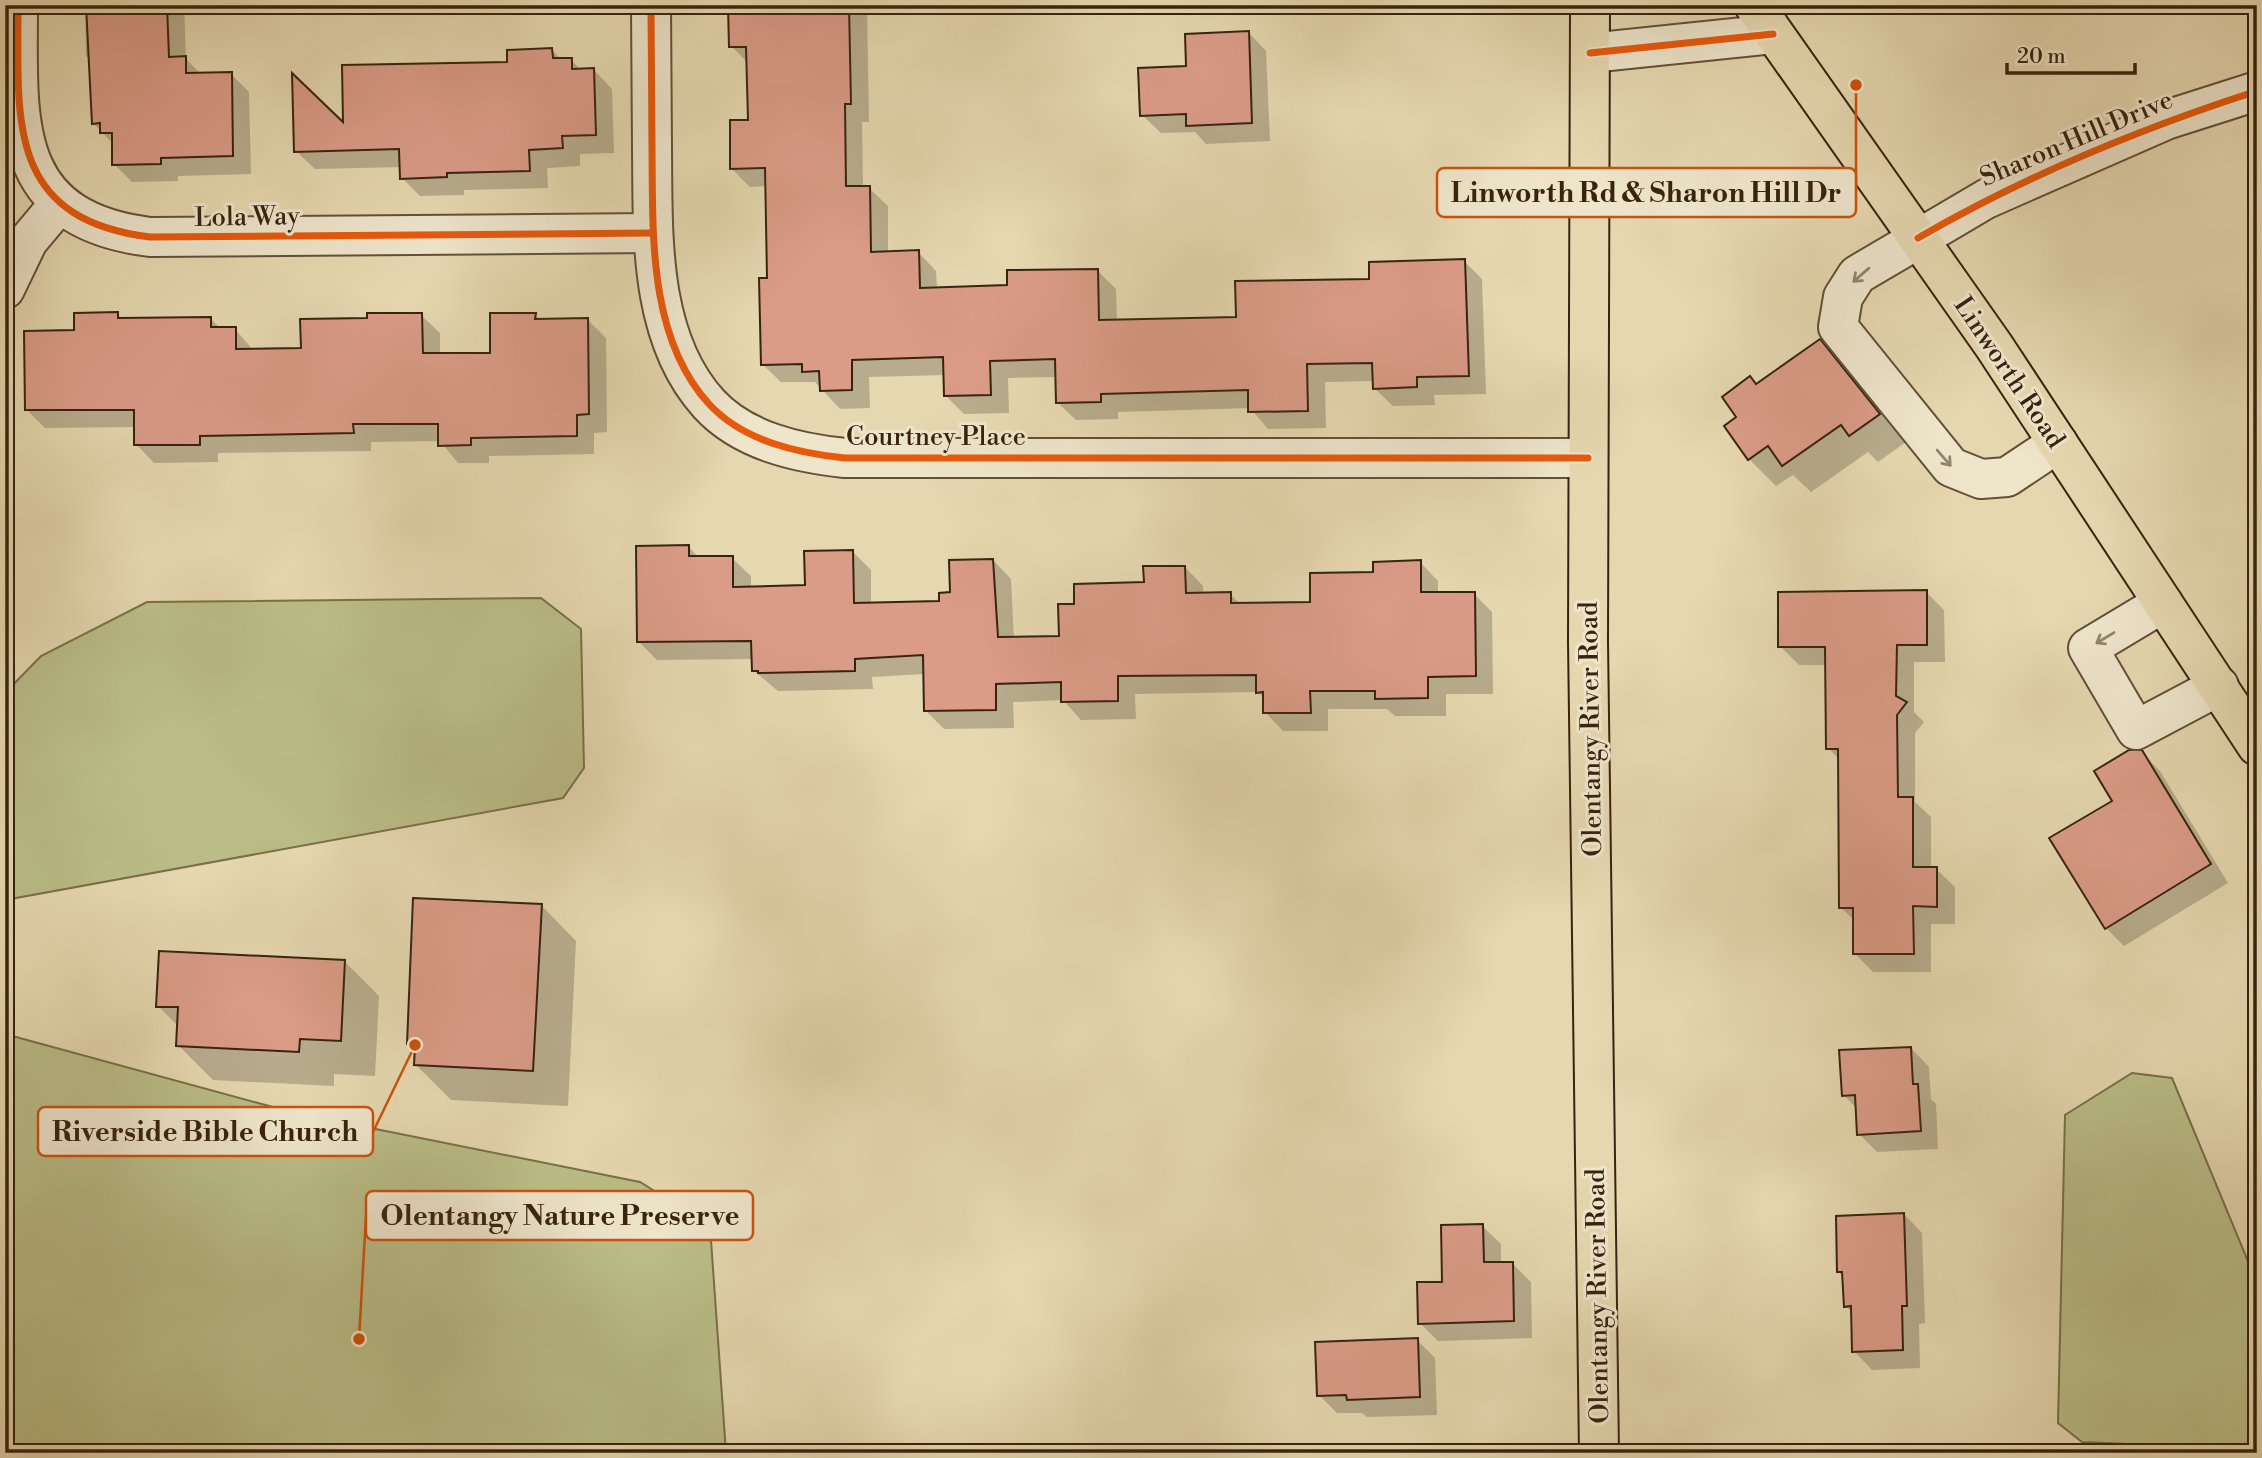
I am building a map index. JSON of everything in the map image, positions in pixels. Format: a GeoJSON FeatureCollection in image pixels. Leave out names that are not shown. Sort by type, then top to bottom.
{"type":"FeatureCollection","features":[{"type":"Feature","properties":{"kind":"main road","name":"Olentangy River Road"},"geometry":{"type":"LineString","coordinates":[[1590,5],[1588,458],[1599,1453]]}},
{"type":"Feature","properties":{"kind":"main road","name":"Linworth Road"},"geometry":{"type":"LineString","coordinates":[[1763,20],[1994,345],[2257,746]]}},
{"type":"Feature","properties":{"kind":"street","name":"Lola Way"},"geometry":{"type":"LineString","coordinates":[[18,5],[18,109],[23,144],[37,174],[59,204],[85,220],[119,233],[150,237],[653,233]]}},
{"type":"Feature","properties":{"kind":"street","name":"Courtney Place"},"geometry":{"type":"LineString","coordinates":[[651,5],[653,233],[660,291],[670,337],[690,376],[709,404],[731,423],[801,454],[845,458],[1588,458]]}},
{"type":"Feature","properties":{"kind":"street"},"geometry":{"type":"LineString","coordinates":[[1590,53],[1763,20]]}},
{"type":"Feature","properties":{"kind":"street","name":"Sharon Hill Drive"},"geometry":{"type":"LineString","coordinates":[[2058,443],[2007,477],[1981,479],[1951,467],[1838,327],[1843,297],[1857,275],[1986,199],[2166,120],[2257,90]]}},
{"type":"Feature","properties":{"kind":"street"},"geometry":{"type":"LineString","coordinates":[[5,289],[28,241],[59,204]]}},
{"type":"Feature","properties":{"kind":"street"},"geometry":{"type":"LineString","coordinates":[[2164,603],[2088,648],[2136,730],[2219,686]]}},
{"type":"Feature","properties":{"kind":"green space"},"geometry":{"type":"Polygon","coordinates":[[[541,598],[581,629],[584,768],[563,798],[5,900],[5,693],[41,656],[147,602],[541,598]]]}},
{"type":"Feature","properties":{"kind":"green space"},"geometry":{"type":"Polygon","coordinates":[[[5,1034],[291,1112],[640,1182],[710,1226],[726,1453],[5,1453],[5,1034]]]}},
{"type":"Feature","properties":{"kind":"green space"},"geometry":{"type":"Polygon","coordinates":[[[2132,1073],[2172,1078],[2257,1283],[2257,1453],[2243,1449],[2082,1442],[2058,1423],[2065,1115],[2132,1073]]]}},
{"type":"Feature","properties":{"kind":"building"},"geometry":{"type":"Polygon","coordinates":[[[86,5],[167,5],[169,57],[186,56],[186,73],[232,72],[233,156],[161,158],[161,164],[112,165],[112,133],[100,133],[100,123],[92,124],[86,5]]]}},
{"type":"Feature","properties":{"kind":"building"},"geometry":{"type":"Polygon","coordinates":[[[849,5],[851,104],[845,104],[846,186],[870,186],[871,252],[919,250],[920,288],[1007,285],[1007,270],[1098,269],[1099,320],[1236,317],[1235,281],[1369,279],[1369,262],[1465,259],[1469,376],[1417,377],[1417,387],[1373,389],[1372,363],[1307,364],[1308,411],[1248,412],[1248,390],[1101,394],[1101,402],[1056,403],[1055,359],[990,361],[991,395],[944,396],[943,357],[852,360],[852,390],[820,391],[819,371],[802,372],[802,364],[761,365],[759,278],[767,278],[765,168],[730,169],[730,120],[748,120],[746,47],[729,47],[728,6],[849,5]]]}},
{"type":"Feature","properties":{"kind":"building"},"geometry":{"type":"Polygon","coordinates":[[[1249,31],[1252,123],[1186,126],[1186,114],[1140,116],[1138,68],[1186,66],[1185,34],[1249,31]]]}},
{"type":"Feature","properties":{"kind":"building"},"geometry":{"type":"Polygon","coordinates":[[[552,48],[553,58],[572,58],[572,69],[594,68],[596,135],[562,136],[563,148],[529,150],[530,171],[447,173],[447,177],[400,179],[399,149],[294,152],[292,73],[343,122],[342,65],[507,62],[507,50],[552,48]]]}},
{"type":"Feature","properties":{"kind":"building"},"geometry":{"type":"Polygon","coordinates":[[[118,312],[118,318],[211,317],[211,327],[236,327],[236,349],[301,348],[300,319],[367,318],[367,313],[422,313],[423,353],[490,353],[490,313],[536,313],[535,319],[588,318],[589,414],[577,415],[577,436],[471,438],[471,445],[438,446],[438,424],[353,424],[354,433],[200,436],[200,445],[134,445],[134,410],[25,410],[24,331],[74,330],[74,313],[118,312]]]}},
{"type":"Feature","properties":{"kind":"building"},"geometry":{"type":"Polygon","coordinates":[[[1820,339],[1880,414],[1849,436],[1841,425],[1782,466],[1768,446],[1748,460],[1724,426],[1736,417],[1722,397],[1750,376],[1756,384],[1820,339]]]}},
{"type":"Feature","properties":{"kind":"building"},"geometry":{"type":"Polygon","coordinates":[[[689,545],[689,556],[733,556],[733,587],[805,585],[804,551],[853,550],[854,603],[939,601],[939,593],[950,592],[949,560],[993,559],[998,637],[1059,636],[1058,604],[1074,604],[1074,584],[1144,582],[1143,566],[1185,566],[1186,593],[1231,592],[1231,603],[1310,602],[1310,573],[1373,572],[1373,562],[1421,560],[1421,592],[1475,592],[1476,676],[1428,677],[1428,698],[1375,699],[1375,691],[1310,691],[1311,713],[1263,713],[1263,692],[1256,693],[1256,675],[1118,676],[1118,701],[1061,702],[1061,682],[996,684],[996,710],[924,711],[923,655],[855,659],[855,671],[758,673],[752,671],[751,641],[637,642],[636,546],[689,545]]]}},
{"type":"Feature","properties":{"kind":"building"},"geometry":{"type":"Polygon","coordinates":[[[1927,590],[1927,645],[1897,645],[1896,696],[1907,702],[1897,715],[1898,797],[1913,797],[1913,867],[1937,867],[1937,907],[1913,906],[1914,954],[1853,954],[1853,908],[1839,908],[1838,749],[1826,749],[1825,647],[1778,647],[1778,592],[1927,590]]]}},
{"type":"Feature","properties":{"kind":"building"},"geometry":{"type":"Polygon","coordinates":[[[2129,750],[2142,750],[2211,864],[2105,929],[2049,838],[2112,801],[2094,771],[2129,750]]]}},
{"type":"Feature","properties":{"kind":"building"},"geometry":{"type":"Polygon","coordinates":[[[413,898],[542,904],[533,1071],[414,1065],[415,1045],[407,1044],[413,898]]]}},
{"type":"Feature","properties":{"kind":"building"},"geometry":{"type":"Polygon","coordinates":[[[159,951],[345,960],[341,1041],[300,1039],[299,1052],[176,1046],[178,1007],[156,1007],[159,951]]]}},
{"type":"Feature","properties":{"kind":"building"},"geometry":{"type":"Polygon","coordinates":[[[1911,1047],[1913,1084],[1918,1084],[1921,1131],[1857,1135],[1855,1095],[1842,1096],[1839,1050],[1911,1047]]]}},
{"type":"Feature","properties":{"kind":"building"},"geometry":{"type":"Polygon","coordinates":[[[1904,1213],[1907,1306],[1902,1306],[1903,1350],[1852,1352],[1851,1306],[1844,1307],[1842,1272],[1837,1272],[1836,1216],[1904,1213]]]}},
{"type":"Feature","properties":{"kind":"building"},"geometry":{"type":"Polygon","coordinates":[[[1483,1224],[1484,1262],[1513,1262],[1514,1321],[1418,1324],[1417,1282],[1442,1282],[1441,1225],[1483,1224]]]}},
{"type":"Feature","properties":{"kind":"building"},"geometry":{"type":"Polygon","coordinates":[[[1418,1338],[1420,1397],[1347,1400],[1346,1395],[1317,1396],[1315,1342],[1418,1338]]]}},
{"type":"Feature","properties":{"kind":"cycle path"},"geometry":{"type":"LineString","coordinates":[[18,5],[18,87],[22,124],[30,157],[45,186],[69,209],[103,227],[150,237],[653,233]]}},
{"type":"Feature","properties":{"kind":"cycle path"},"geometry":{"type":"LineString","coordinates":[[651,5],[654,249],[664,316],[674,348],[689,377],[709,404],[723,417],[754,436],[808,453],[845,458],[1588,458]]}},
{"type":"Feature","properties":{"kind":"cycle path"},"geometry":{"type":"LineString","coordinates":[[1590,53],[1773,34]]}},
{"type":"Feature","properties":{"kind":"cycle path"},"geometry":{"type":"LineString","coordinates":[[1918,238],[2041,174],[2169,121],[2257,91]]}},
{"type":"Feature","properties":{"kind":"place","name":"Linworth Rd & Sharon Hill Dr"},"geometry":{"type":"Point","coordinates":[1856,85]}},
{"type":"Feature","properties":{"kind":"place","name":"Riverside Bible Church"},"geometry":{"type":"Point","coordinates":[415,1045]}},
{"type":"Feature","properties":{"kind":"place","name":"Olentangy Nature Preserve"},"geometry":{"type":"Point","coordinates":[359,1339]}}]}
